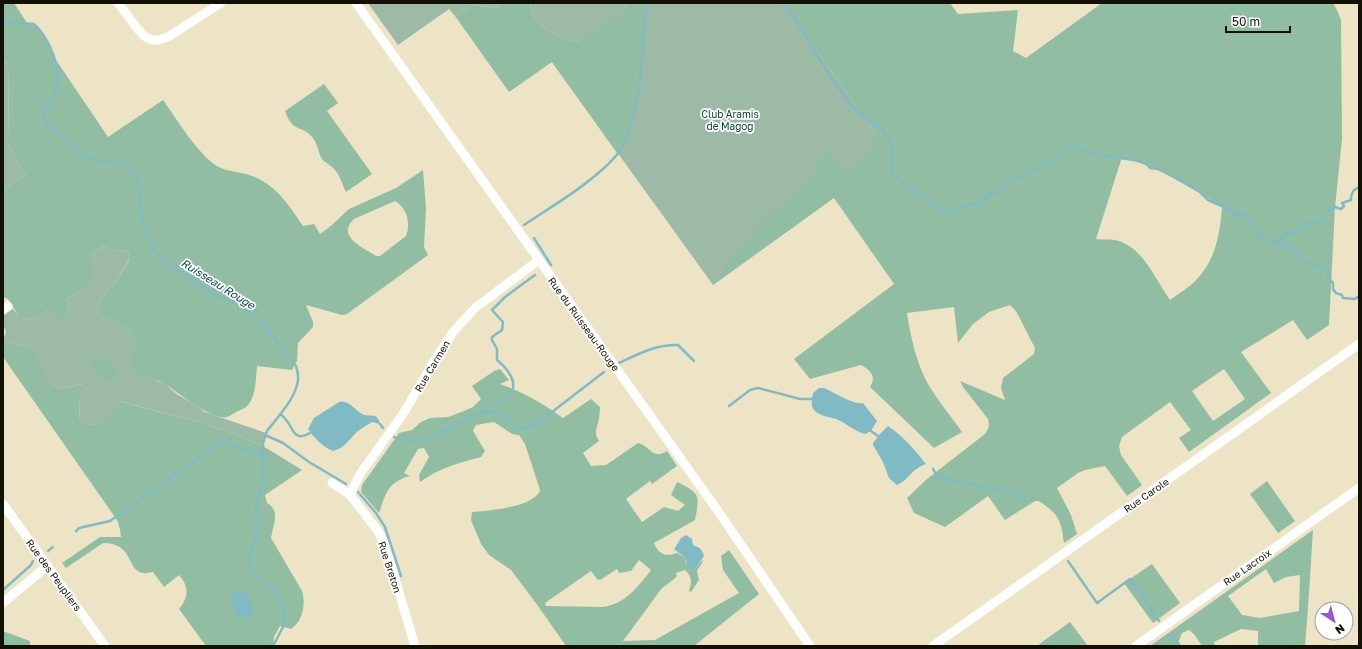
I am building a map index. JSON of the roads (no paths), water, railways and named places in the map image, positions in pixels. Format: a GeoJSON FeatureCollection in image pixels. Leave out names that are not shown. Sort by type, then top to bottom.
{"type":"FeatureCollection","features":[{"type":"Feature","properties":{"kind":"street"},"geometry":{"type":"LineString","coordinates":[[118,3],[140,32],[152,40],[168,37],[221,3]]}},
{"type":"Feature","properties":{"kind":"street","name":"Rue du Ruisseau-Rouge"},"geometry":{"type":"LineString","coordinates":[[356,3],[731,530],[810,646]]}},
{"type":"Feature","properties":{"kind":"street","name":"Rue Carmen"},"geometry":{"type":"LineString","coordinates":[[350,495],[357,480],[403,414],[436,358],[454,332],[475,308],[539,260]]}},
{"type":"Feature","properties":{"kind":"street","name":"Rue Carole"},"geometry":{"type":"LineString","coordinates":[[933,646],[1359,344]]}},
{"type":"Feature","properties":{"kind":"street","name":"Rue Breton"},"geometry":{"type":"LineString","coordinates":[[332,483],[350,495],[373,523],[383,541],[415,646]]}},
{"type":"Feature","properties":{"kind":"street","name":"Rue Lacroix"},"geometry":{"type":"LineString","coordinates":[[1136,646],[1359,488]]}},
{"type":"Feature","properties":{"kind":"street","name":"Rue des Peupliers"},"geometry":{"type":"LineString","coordinates":[[3,504],[105,646]]}},
{"type":"Feature","properties":{"kind":"street"},"geometry":{"type":"LineString","coordinates":[[3,603],[47,566]]}},
{"type":"Feature","properties":{"kind":"water"},"geometry":{"type":"Polygon","coordinates":[[[819,388],[824,388],[854,402],[863,403],[877,421],[871,431],[865,434],[861,433],[836,419],[817,413],[813,409],[812,400],[813,393],[819,388]]]}},
{"type":"Feature","properties":{"kind":"water"},"geometry":{"type":"Polygon","coordinates":[[[339,402],[346,402],[362,414],[375,416],[379,420],[380,424],[372,422],[357,432],[342,447],[333,451],[319,442],[308,429],[314,418],[339,402]]]}},
{"type":"Feature","properties":{"kind":"water"},"geometry":{"type":"Polygon","coordinates":[[[888,426],[899,434],[926,464],[921,466],[897,485],[889,478],[883,462],[873,445],[880,434],[888,426]]]}},
{"type":"Feature","properties":{"kind":"water"},"geometry":{"type":"Polygon","coordinates":[[[686,535],[692,539],[693,545],[701,550],[704,556],[695,569],[689,568],[684,557],[674,549],[681,538],[686,535]]]}},
{"type":"Feature","properties":{"kind":"water"},"geometry":{"type":"Polygon","coordinates":[[[238,590],[247,594],[252,603],[253,610],[249,616],[240,618],[235,611],[232,603],[232,595],[238,590]]]}},
{"type":"Feature","properties":{"kind":"waterway"},"geometry":{"type":"LineString","coordinates":[[524,225],[595,176],[616,156],[624,143],[629,133],[637,100],[642,67],[647,3]]}},
{"type":"Feature","properties":{"kind":"waterway"},"geometry":{"type":"LineString","coordinates":[[784,3],[838,88],[854,107],[889,139],[892,151],[893,175],[939,208],[954,213],[967,205],[985,204],[985,197],[989,193],[998,193],[1006,182],[1040,168],[1068,148],[1074,146],[1090,153],[1145,162],[1150,168],[1159,169],[1165,172],[1200,192],[1208,200],[1231,210],[1236,215],[1243,213],[1251,223],[1261,229],[1259,237],[1278,243],[1284,234],[1298,232],[1301,224],[1322,222],[1328,211],[1335,207],[1341,209],[1344,206],[1342,203],[1351,200],[1351,195],[1355,189],[1359,187]]}},
{"type":"Feature","properties":{"kind":"waterway","name":"Ruisseau Rouge"},"geometry":{"type":"LineString","coordinates":[[3,21],[34,24],[45,37],[53,54],[58,72],[57,89],[46,105],[43,113],[47,124],[77,152],[89,158],[127,166],[134,172],[139,185],[143,224],[151,244],[159,256],[166,263],[206,289],[239,305],[257,318],[296,366],[298,383],[295,391],[284,409],[267,431],[263,443],[263,473],[256,512],[256,537],[249,557],[251,570],[257,578],[272,586],[284,607],[283,627],[273,646]]}},
{"type":"Feature","properties":{"kind":"waterway"},"geometry":{"type":"LineString","coordinates":[[534,238],[551,265]]}},
{"type":"Feature","properties":{"kind":"waterway"},"geometry":{"type":"LineString","coordinates":[[1278,243],[1295,249],[1303,260],[1328,270],[1328,278],[1333,283],[1333,289],[1336,293],[1342,295],[1343,298],[1355,299],[1359,296]]}},
{"type":"Feature","properties":{"kind":"waterway"},"geometry":{"type":"LineString","coordinates":[[394,437],[411,441],[421,440],[472,417],[509,394],[513,388],[511,376],[497,360],[497,349],[492,340],[492,337],[502,330],[503,322],[492,310],[505,297],[535,275]]}},
{"type":"Feature","properties":{"kind":"waterway"},"geometry":{"type":"LineString","coordinates":[[619,363],[648,350],[670,345],[678,345],[694,361]]}},
{"type":"Feature","properties":{"kind":"waterway"},"geometry":{"type":"LineString","coordinates":[[482,412],[499,412],[506,416],[514,426],[525,429],[535,425],[604,372]]}},
{"type":"Feature","properties":{"kind":"waterway"},"geometry":{"type":"LineString","coordinates":[[729,406],[750,390],[758,388],[800,399],[812,399]]}},
{"type":"Feature","properties":{"kind":"waterway"},"geometry":{"type":"LineString","coordinates":[[280,414],[298,436],[310,433]]}},
{"type":"Feature","properties":{"kind":"waterway"},"geometry":{"type":"LineString","coordinates":[[380,424],[383,428]]}},
{"type":"Feature","properties":{"kind":"waterway"},"geometry":{"type":"LineString","coordinates":[[871,431],[878,436]]}},
{"type":"Feature","properties":{"kind":"waterway"},"geometry":{"type":"LineString","coordinates":[[265,435],[283,443],[309,462],[346,484]]}},
{"type":"Feature","properties":{"kind":"waterway"},"geometry":{"type":"LineString","coordinates":[[76,531],[79,528],[110,521],[222,441],[263,455]]}},
{"type":"Feature","properties":{"kind":"waterway"},"geometry":{"type":"LineString","coordinates":[[933,469],[938,477],[1016,494],[1026,502]]}},
{"type":"Feature","properties":{"kind":"waterway"},"geometry":{"type":"LineString","coordinates":[[358,492],[376,513],[385,527],[401,576]]}},
{"type":"Feature","properties":{"kind":"waterway"},"geometry":{"type":"LineString","coordinates":[[48,551],[53,547]]}},
{"type":"Feature","properties":{"kind":"waterway"},"geometry":{"type":"LineString","coordinates":[[3,590],[31,565],[33,561]]}},
{"type":"Feature","properties":{"kind":"waterway"},"geometry":{"type":"LineString","coordinates":[[1068,561],[1097,603],[1130,579],[1159,621]]}},
{"type":"Feature","properties":{"kind":"waterway"},"geometry":{"type":"LineString","coordinates":[[1168,635],[1180,646]]}},
{"type":"Feature","properties":{"kind":"park label","name":"Club Aramis de Magog"},"geometry":{"type":"Point","coordinates":[730,120]}}]}
